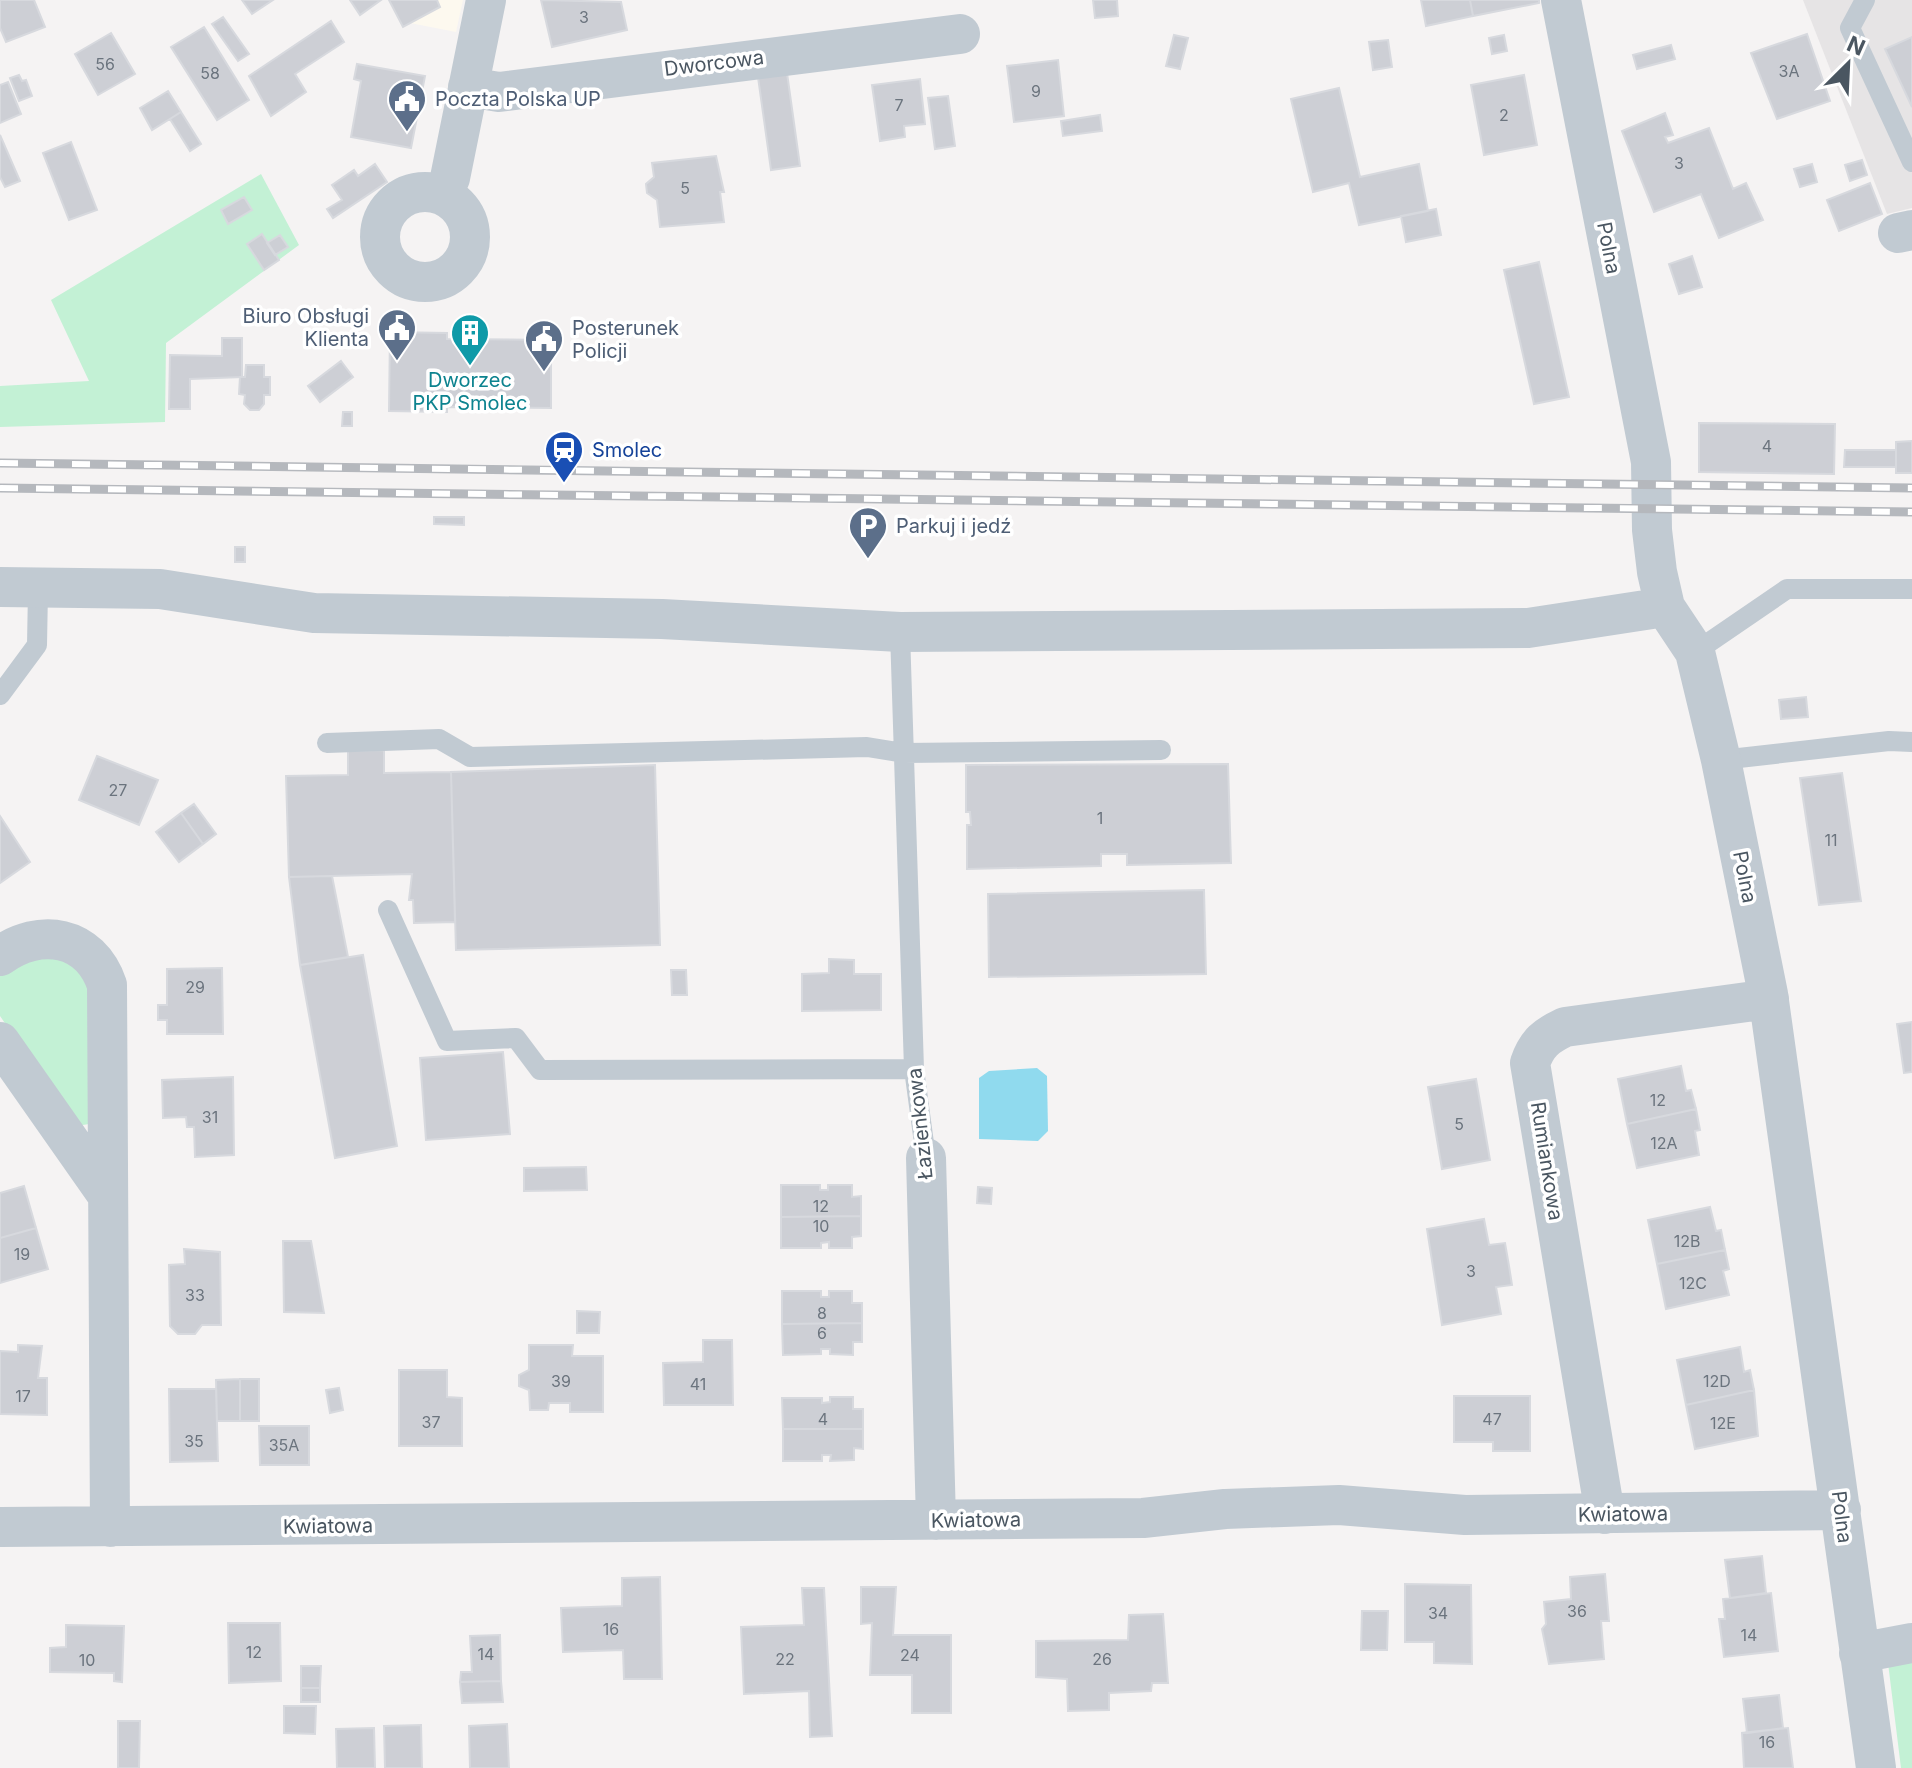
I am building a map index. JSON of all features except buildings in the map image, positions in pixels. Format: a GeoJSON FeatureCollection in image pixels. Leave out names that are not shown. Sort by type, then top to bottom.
{"type":"FeatureCollection","features":[{"type":"Feature","properties":{"kind":"street"},"geometry":{"type":"LineString","coordinates":[[443,195],[450,178],[486,0]]}},
{"type":"Feature","properties":{"kind":"street","name":"Polna"},"geometry":{"type":"LineString","coordinates":[[1561,0],[1651,462],[1652,530],[1665,607],[1695,652],[1721,760],[1769,999],[1876,1768]]}},
{"type":"Feature","properties":{"kind":"street","name":"Dworcowa"},"geometry":{"type":"LineString","coordinates":[[468,87],[499,92],[960,34]]}},
{"type":"Feature","properties":{"kind":"street"},"geometry":{"type":"LineString","coordinates":[[19,588],[160,589],[314,613],[662,619],[900,632],[1528,628],[1665,607]]}},
{"type":"Feature","properties":{"kind":"street"},"geometry":{"type":"LineString","coordinates":[[0,956],[19,942],[64,940],[101,967],[107,985],[110,1527]]}},
{"type":"Feature","properties":{"kind":"street","name":"Rumiankowa"},"geometry":{"type":"LineString","coordinates":[[1605,1514],[1530,1063],[1535,1048],[1546,1036],[1565,1027],[1769,999]]}},
{"type":"Feature","properties":{"kind":"street"},"geometry":{"type":"LineString","coordinates":[[0,1042],[106,1193]]}},
{"type":"Feature","properties":{"kind":"street","name":"Łazienkowa"},"geometry":{"type":"LineString","coordinates":[[926,1158],[936,1520]]}},
{"type":"Feature","properties":{"kind":"street","name":"Kwiatowa"},"geometry":{"type":"LineString","coordinates":[[0,1527],[695,1519],[1143,1518],[1225,1509],[1339,1505],[1465,1515],[1841,1510]]}},
{"type":"Feature","properties":{"kind":"street"},"geometry":{"type":"LineString","coordinates":[[1859,1653],[1912,1643]]}},
{"type":"Feature","properties":{"kind":"lane"},"geometry":{"type":"LineString","coordinates":[[1865,0],[1850,28],[1912,162]]}},
{"type":"Feature","properties":{"kind":"lane"},"geometry":{"type":"LineString","coordinates":[[0,695],[37,645],[19,588]]}},
{"type":"Feature","properties":{"kind":"lane"},"geometry":{"type":"LineString","coordinates":[[1695,652],[1787,589],[1912,589]]}},
{"type":"Feature","properties":{"kind":"lane","name":"Łazienkowa"},"geometry":{"type":"LineString","coordinates":[[900,632],[914,1069],[926,1158]]}},
{"type":"Feature","properties":{"kind":"lane"},"geometry":{"type":"LineString","coordinates":[[327,743],[439,739],[470,757],[867,747],[904,753],[1161,750]]}},
{"type":"Feature","properties":{"kind":"lane"},"geometry":{"type":"LineString","coordinates":[[1721,760],[1889,741],[1912,742]]}},
{"type":"Feature","properties":{"kind":"lane"},"geometry":{"type":"LineString","coordinates":[[388,910],[447,1041],[516,1038],[540,1070],[914,1069]]}},
{"type":"Feature","properties":{"kind":"shaded area"},"geometry":{"type":"Polygon","coordinates":[[[389,0],[463,0],[456,32],[410,23],[403,27],[389,0]]]}},
{"type":"Feature","properties":{"kind":"shaded area"},"geometry":{"type":"Polygon","coordinates":[[[1803,0],[1912,0],[1912,208],[1887,214],[1803,0]]]}},
{"type":"Feature","properties":{"kind":"green space"},"geometry":{"type":"Polygon","coordinates":[[[261,174],[299,245],[166,343],[165,422],[0,427],[0,386],[89,381],[51,300],[261,174]]]}},
{"type":"Feature","properties":{"kind":"green space"},"geometry":{"type":"Polygon","coordinates":[[[45,950],[87,973],[96,1123],[76,1126],[0,1016],[0,974],[45,950]]]}},
{"type":"Feature","properties":{"kind":"green space"},"geometry":{"type":"Polygon","coordinates":[[[1912,1656],[1912,1768],[1901,1768],[1888,1663],[1912,1656]]]}},
{"type":"Feature","properties":{"kind":"water"},"geometry":{"type":"Polygon","coordinates":[[[1037,1068],[1047,1076],[1048,1131],[1038,1141],[979,1139],[979,1078],[989,1071],[1037,1068]]]}},
{"type":"Feature","properties":{"kind":"railway"},"geometry":{"type":"LineString","coordinates":[[0,463],[1912,488]]}},
{"type":"Feature","properties":{"kind":"railway"},"geometry":{"type":"LineString","coordinates":[[0,488],[1912,512]]}},
{"type":"Feature","properties":{"kind":"place","name":"Poczta Polska UP"},"geometry":{"type":"Point","coordinates":[407,133]}},
{"type":"Feature","properties":{"kind":"place","name":"Biuro Obsługi Klienta"},"geometry":{"type":"Point","coordinates":[397,362]}},
{"type":"Feature","properties":{"kind":"place","name":"Dworzec PKP Smolec"},"geometry":{"type":"Point","coordinates":[470,367]}},
{"type":"Feature","properties":{"kind":"place","name":"Posterunek Policji"},"geometry":{"type":"Point","coordinates":[544,373]}},
{"type":"Feature","properties":{"kind":"place","name":"Smolec"},"geometry":{"type":"Point","coordinates":[564,484]}},
{"type":"Feature","properties":{"kind":"place","name":"Parkuj i jedź"},"geometry":{"type":"Point","coordinates":[868,560]}}]}
